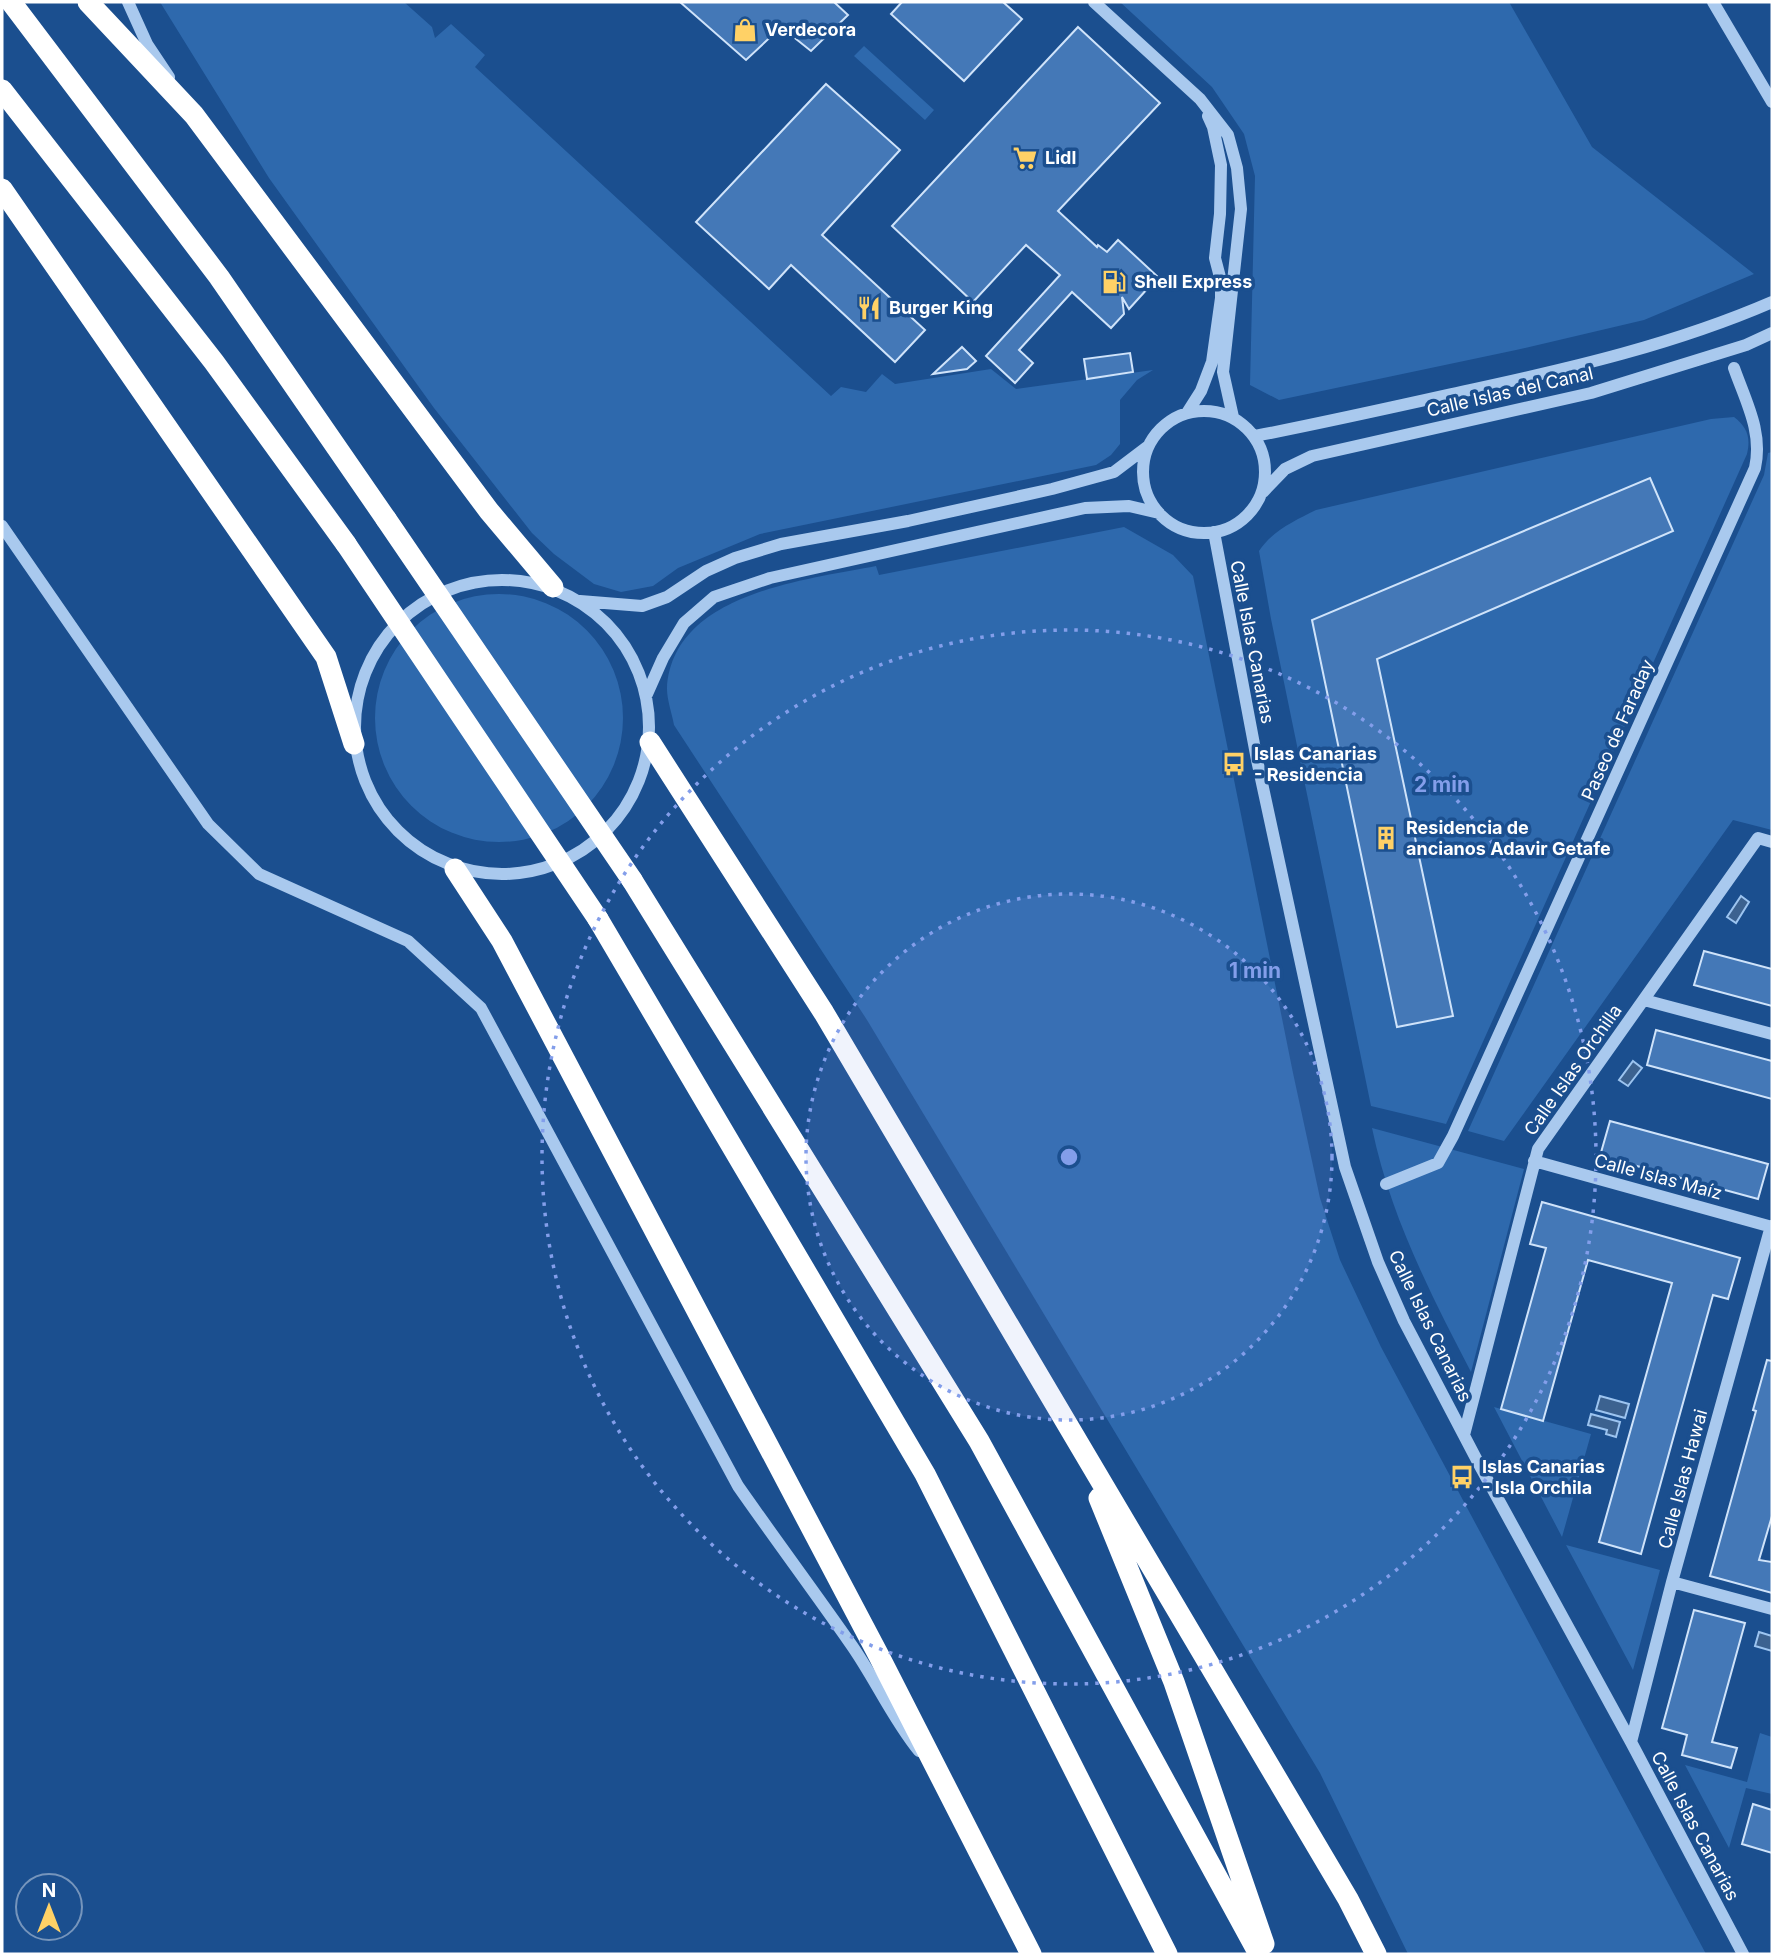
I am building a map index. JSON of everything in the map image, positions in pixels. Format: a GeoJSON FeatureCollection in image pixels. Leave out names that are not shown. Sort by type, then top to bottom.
{"type":"FeatureCollection","features":[{"type":"Feature","properties":{"kind":"highway"},"geometry":{"type":"LineString","coordinates":[[11,2],[219,277],[632,880],[979,1441],[1259,1954]]}},
{"type":"Feature","properties":{"kind":"highway"},"geometry":{"type":"LineString","coordinates":[[88,2],[194,115],[489,511],[553,587]]}},
{"type":"Feature","properties":{"kind":"highway"},"geometry":{"type":"LineString","coordinates":[[2,90],[214,362],[346,544],[598,919],[925,1474],[1167,1954]]}},
{"type":"Feature","properties":{"kind":"highway"},"geometry":{"type":"LineString","coordinates":[[2,189],[326,657],[354,744]]}},
{"type":"Feature","properties":{"kind":"highway"},"geometry":{"type":"LineString","coordinates":[[650,742],[824,1013],[1348,1899],[1376,1954]]}},
{"type":"Feature","properties":{"kind":"highway"},"geometry":{"type":"LineString","coordinates":[[455,869],[502,941],[879,1656],[1031,1954]]}},
{"type":"Feature","properties":{"kind":"highway"},"geometry":{"type":"LineString","coordinates":[[1051,1395],[1091,1480],[1174,1682],[1268,1954]]}},
{"type":"Feature","properties":{"kind":"street"},"geometry":{"type":"LineString","coordinates":[[128,2],[147,44],[194,115]]}},
{"type":"Feature","properties":{"kind":"street"},"geometry":{"type":"LineString","coordinates":[[1094,2],[1200,99],[1228,135],[1237,168],[1241,209],[1223,372],[1234,416],[1255,436],[1264,453],[1266,473],[1263,492],[1255,507],[1244,519],[1230,528],[1214,532],[1194,532],[1174,526],[1159,513],[1143,482],[1147,447],[1158,430],[1174,417],[1187,412],[1194,410],[1234,416]]}},
{"type":"Feature","properties":{"kind":"street"},"geometry":{"type":"LineString","coordinates":[[1713,2],[1772,102]]}},
{"type":"Feature","properties":{"kind":"street"},"geometry":{"type":"LineString","coordinates":[[1187,412],[1201,391],[1212,362],[1221,289],[1215,258],[1220,214],[1221,165],[1213,127],[1200,99]]}},
{"type":"Feature","properties":{"kind":"street","name":"Calle Islas del Canal"},"geometry":{"type":"LineString","coordinates":[[1255,436],[1565,369],[1678,337],[1772,302]]}},
{"type":"Feature","properties":{"kind":"street","name":"Calle Islas del Canal"},"geometry":{"type":"LineString","coordinates":[[1263,492],[1285,469],[1312,456],[1591,393],[1734,348],[1772,333]]}},
{"type":"Feature","properties":{"kind":"street","name":"Paseo de Faraday"},"geometry":{"type":"LineString","coordinates":[[1386,1184],[1438,1163],[1454,1136],[1755,468],[1759,451],[1758,437],[1734,368]]}},
{"type":"Feature","properties":{"kind":"street"},"geometry":{"type":"LineString","coordinates":[[578,600],[642,606],[667,597],[706,571],[735,558],[781,544],[908,521],[1052,489],[1114,472],[1147,447]]}},
{"type":"Feature","properties":{"kind":"street"},"geometry":{"type":"LineString","coordinates":[[647,694],[663,658],[684,623],[714,597],[770,578],[1085,508],[1129,506],[1159,513]]}},
{"type":"Feature","properties":{"kind":"street"},"geometry":{"type":"LineString","coordinates":[[2,526],[208,824],[259,874],[408,941],[481,1008],[738,1486],[852,1645],[905,1733],[942,1780]]}},
{"type":"Feature","properties":{"kind":"street","name":"Calle Islas Canarias"},"geometry":{"type":"LineString","coordinates":[[1214,532],[1257,760],[1345,1167],[1378,1262],[1404,1321],[1464,1435],[1743,1954]]}},
{"type":"Feature","properties":{"kind":"street"},"geometry":{"type":"LineString","coordinates":[[499,580],[553,587],[578,600],[608,624],[631,655],[647,694],[650,742],[629,806],[579,855],[527,874],[455,869],[410,844],[372,799],[354,744],[358,693],[373,655],[410,612],[452,589],[499,580]]}},
{"type":"Feature","properties":{"kind":"street","name":"Calle Islas Orchilla"},"geometry":{"type":"LineString","coordinates":[[1464,1435],[1538,1149],[1758,838],[1772,842]]}},
{"type":"Feature","properties":{"kind":"street"},"geometry":{"type":"LineString","coordinates":[[1644,1000],[1772,1034]]}},
{"type":"Feature","properties":{"kind":"street","name":"Calle Islas Maíz"},"geometry":{"type":"LineString","coordinates":[[1534,1161],[1771,1226]]}},
{"type":"Feature","properties":{"kind":"street","name":"Calle Islas Hawai"},"geometry":{"type":"LineString","coordinates":[[1631,1742],[1672,1582],[1771,1226]]}},
{"type":"Feature","properties":{"kind":"street"},"geometry":{"type":"LineString","coordinates":[[1672,1582],[1772,1609]]}},
{"type":"Feature","properties":{"kind":"shaded area"},"geometry":{"type":"Polygon","coordinates":[[[160,2],[404,2],[432,27],[435,38],[451,24],[485,55],[475,67],[831,396],[841,387],[866,392],[882,374],[895,384],[991,369],[1016,389],[1153,370],[1137,380],[1120,400],[1120,444],[1111,455],[1096,465],[760,534],[678,568],[653,586],[621,592],[594,584],[554,554],[532,533],[434,408],[269,178],[160,2]]]}},
{"type":"Feature","properties":{"kind":"shaded area"},"geometry":{"type":"Polygon","coordinates":[[[1120,2],[1509,2],[1592,147],[1754,274],[1644,320],[1279,400],[1250,385],[1255,176],[1244,134],[1212,87],[1120,2]]]}},
{"type":"Feature","properties":{"kind":"shaded area"},"geometry":{"type":"Polygon","coordinates":[[[864,46],[934,110],[925,120],[854,56],[864,46]]]}},
{"type":"Feature","properties":{"kind":"shaded area"},"geometry":{"type":"Polygon","coordinates":[[[1734,417],[1747,433],[1747,454],[1446,1124],[1371,1106],[1259,551],[1277,532],[1316,510],[1711,419],[1734,417]]]}},
{"type":"Feature","properties":{"kind":"shaded area"},"geometry":{"type":"Polygon","coordinates":[[[1772,452],[1772,830],[1733,820],[1504,1141],[1468,1131],[1764,475],[1768,453],[1772,452]]]}},
{"type":"Feature","properties":{"kind":"shaded area"},"geometry":{"type":"Polygon","coordinates":[[[1124,527],[1173,555],[1193,576],[1293,1073],[1320,1198],[1340,1260],[1381,1347],[1706,1954],[1408,1954],[1320,1773],[867,1020],[674,725],[667,689],[675,657],[692,631],[717,612],[747,597],[780,586],[847,571],[876,566],[879,575],[1124,527]]]}},
{"type":"Feature","properties":{"kind":"shaded area"},"geometry":{"type":"Polygon","coordinates":[[[499,594],[523,596],[546,603],[587,630],[614,671],[621,694],[621,742],[614,765],[587,806],[546,833],[523,840],[499,842],[475,840],[452,833],[411,806],[384,765],[377,742],[375,718],[377,694],[384,671],[411,630],[452,603],[475,596],[499,594]]]}},
{"type":"Feature","properties":{"kind":"shaded area"},"geometry":{"type":"Polygon","coordinates":[[[1741,896],[1749,902],[1736,923],[1727,917],[1741,896]]]}},
{"type":"Feature","properties":{"kind":"shaded area"},"geometry":{"type":"Polygon","coordinates":[[[1633,1061],[1642,1068],[1628,1086],[1619,1080],[1633,1061]]]}},
{"type":"Feature","properties":{"kind":"shaded area"},"geometry":{"type":"Polygon","coordinates":[[[1372,1128],[1524,1169],[1471,1372],[1426,1283],[1400,1223],[1372,1128]]]}},
{"type":"Feature","properties":{"kind":"shaded area"},"geometry":{"type":"Polygon","coordinates":[[[1600,1396],[1629,1404],[1625,1418],[1596,1410],[1600,1396]]]}},
{"type":"Feature","properties":{"kind":"shaded area"},"geometry":{"type":"Polygon","coordinates":[[[1494,1407],[1591,1434],[1562,1537],[1494,1407]]]}},
{"type":"Feature","properties":{"kind":"shaded area"},"geometry":{"type":"Polygon","coordinates":[[[1591,1414],[1620,1422],[1616,1437],[1606,1434],[1607,1430],[1588,1425],[1591,1414]]]}},
{"type":"Feature","properties":{"kind":"shaded area"},"geometry":{"type":"Polygon","coordinates":[[[1566,1545],[1660,1570],[1633,1670],[1566,1545]]]}},
{"type":"Feature","properties":{"kind":"shaded area"},"geometry":{"type":"Polygon","coordinates":[[[1759,1632],[1772,1636],[1772,1651],[1755,1646],[1759,1632]]]}},
{"type":"Feature","properties":{"kind":"shaded area"},"geometry":{"type":"Polygon","coordinates":[[[1760,1733],[1772,1737],[1772,1794],[1746,1788],[1729,1848],[1685,1765],[1747,1782],[1760,1733]]]}},
{"type":"Feature","properties":{"kind":"building","name":"Verdecora"},"geometry":{"type":"Polygon","coordinates":[[[680,2],[834,2],[848,15],[811,51],[781,27],[746,60],[680,2]]]}},
{"type":"Feature","properties":{"kind":"building"},"geometry":{"type":"Polygon","coordinates":[[[902,2],[1003,2],[1022,19],[964,81],[891,14],[902,2]]]}},
{"type":"Feature","properties":{"kind":"building"},"geometry":{"type":"Polygon","coordinates":[[[1078,27],[1160,103],[1058,211],[1097,247],[1098,245],[1107,252],[1118,240],[1158,277],[1129,309],[1122,297],[1124,314],[1111,328],[1072,292],[1019,350],[1033,363],[1015,383],[986,356],[1060,275],[1026,245],[973,302],[892,226],[1078,27]]]}},
{"type":"Feature","properties":{"kind":"building"},"geometry":{"type":"Polygon","coordinates":[[[826,84],[900,150],[822,235],[925,330],[895,362],[791,265],[769,289],[696,222],[826,84]]]}},
{"type":"Feature","properties":{"kind":"building"},"geometry":{"type":"Polygon","coordinates":[[[962,347],[976,361],[967,369],[933,374],[962,347]]]}},
{"type":"Feature","properties":{"kind":"building"},"geometry":{"type":"Polygon","coordinates":[[[1130,353],[1133,372],[1087,379],[1084,359],[1130,353]]]}},
{"type":"Feature","properties":{"kind":"building","name":"Residencia de ancianos Adavir Getafe"},"geometry":{"type":"Polygon","coordinates":[[[1650,478],[1673,531],[1377,659],[1453,1016],[1397,1027],[1312,620],[1650,478]]]}},
{"type":"Feature","properties":{"kind":"building"},"geometry":{"type":"Polygon","coordinates":[[[1704,951],[1772,969],[1772,1006],[1694,985],[1704,951]]]}},
{"type":"Feature","properties":{"kind":"building"},"geometry":{"type":"Polygon","coordinates":[[[1656,1030],[1772,1061],[1772,1099],[1647,1065],[1656,1030]]]}},
{"type":"Feature","properties":{"kind":"building"},"geometry":{"type":"Polygon","coordinates":[[[1610,1121],[1768,1164],[1758,1199],[1600,1156],[1610,1121]]]}},
{"type":"Feature","properties":{"kind":"building"},"geometry":{"type":"Polygon","coordinates":[[[1542,1202],[1740,1258],[1728,1299],[1713,1295],[1641,1554],[1599,1542],[1672,1283],[1588,1260],[1543,1421],[1501,1409],[1546,1248],[1530,1244],[1542,1202]]]}},
{"type":"Feature","properties":{"kind":"building"},"geometry":{"type":"Polygon","coordinates":[[[1767,1360],[1772,1361],[1772,1516],[1759,1560],[1772,1562],[1772,1593],[1710,1576],[1756,1411],[1753,1410],[1767,1360]]]}},
{"type":"Feature","properties":{"kind":"building"},"geometry":{"type":"Polygon","coordinates":[[[1694,1610],[1745,1623],[1712,1742],[1737,1748],[1731,1768],[1682,1755],[1687,1735],[1662,1728],[1694,1610]]]}},
{"type":"Feature","properties":{"kind":"building"},"geometry":{"type":"Polygon","coordinates":[[[1753,1804],[1772,1810],[1772,1853],[1742,1844],[1753,1804]]]}},
{"type":"Feature","properties":{"kind":"place","name":"Verdecora"},"geometry":{"type":"Point","coordinates":[745,30]}},
{"type":"Feature","properties":{"kind":"place","name":"Lidl"},"geometry":{"type":"Point","coordinates":[1025,158]}},
{"type":"Feature","properties":{"kind":"place","name":"Shell Express"},"geometry":{"type":"Point","coordinates":[1114,282]}},
{"type":"Feature","properties":{"kind":"place","name":"Burger King"},"geometry":{"type":"Point","coordinates":[869,308]}},
{"type":"Feature","properties":{"kind":"place","name":"Islas Canarias - Residencia"},"geometry":{"type":"Point","coordinates":[1234,764]}},
{"type":"Feature","properties":{"kind":"place","name":"Residencia de ancianos Adavir Getafe"},"geometry":{"type":"Point","coordinates":[1386,838]}},
{"type":"Feature","properties":{"kind":"place","name":"Islas Canarias - Isla Orchila"},"geometry":{"type":"Point","coordinates":[1462,1477]}}]}
